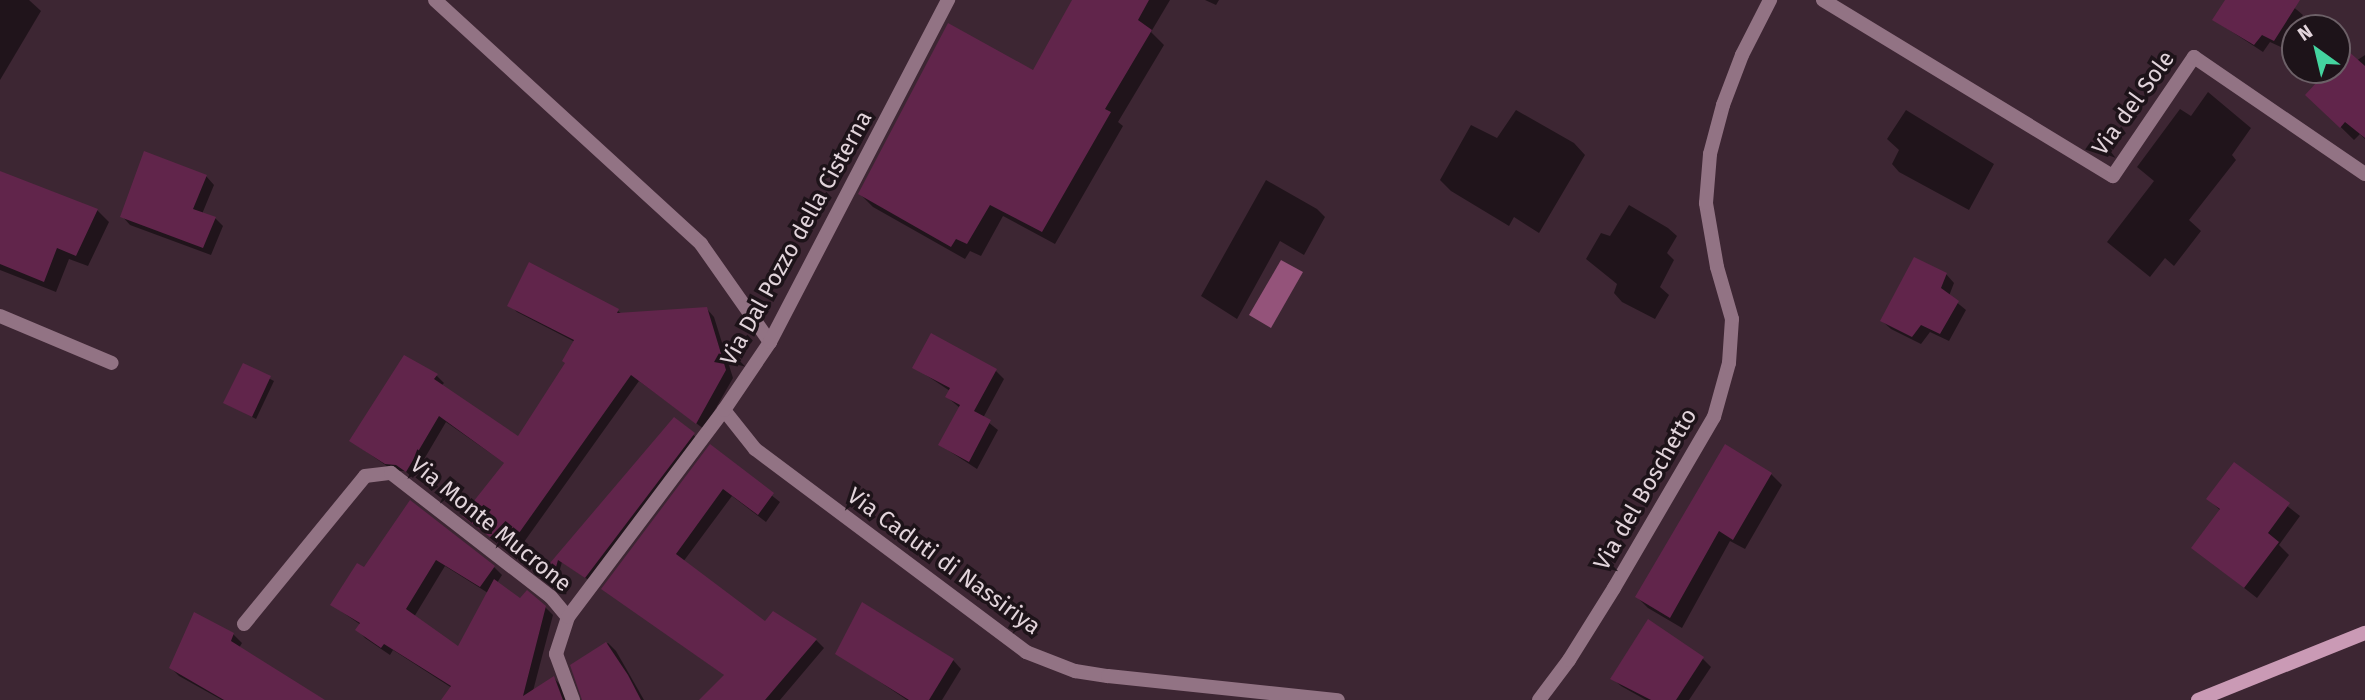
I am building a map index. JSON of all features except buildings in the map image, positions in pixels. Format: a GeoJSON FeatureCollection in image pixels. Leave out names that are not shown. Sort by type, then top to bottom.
{"type":"FeatureCollection","features":[{"type":"Feature","properties":{"kind":"street"},"geometry":{"type":"LineString","coordinates":[[435,0],[701,244],[770,342]]}},
{"type":"Feature","properties":{"kind":"street","name":"Via Dal Pozzo della Cisterna"},"geometry":{"type":"LineString","coordinates":[[573,700],[556,654],[568,617],[724,410],[770,342],[948,0]]}},
{"type":"Feature","properties":{"kind":"street","name":"Via del Boschetto"},"geometry":{"type":"LineString","coordinates":[[1539,700],[1589,629],[1714,417],[1729,363],[1732,319],[1717,267],[1706,203],[1710,154],[1723,105],[1742,55],[1770,0]]}},
{"type":"Feature","properties":{"kind":"street","name":"Via del Sole"},"geometry":{"type":"LineString","coordinates":[[1823,0],[2113,176],[2194,57],[2365,174]]}},
{"type":"Feature","properties":{"kind":"street"},"geometry":{"type":"LineString","coordinates":[[0,316],[112,363]]}},
{"type":"Feature","properties":{"kind":"street","name":"Via Caduti di Nassiriya"},"geometry":{"type":"LineString","coordinates":[[724,410],[755,449],[1026,652],[1075,671],[1338,700]]}},
{"type":"Feature","properties":{"kind":"street","name":"Via Monte Mucrone"},"geometry":{"type":"LineString","coordinates":[[244,624],[365,476],[391,473],[551,597],[568,617]]}},
{"type":"Feature","properties":{"kind":"street"},"geometry":{"type":"LineString","coordinates":[[2198,700],[2365,633]]}},
{"type":"Feature","properties":{"kind":"shaded area"},"geometry":{"type":"Polygon","coordinates":[[[1281,260],[1303,272],[1271,328],[1249,315],[1281,260]]]}}]}
